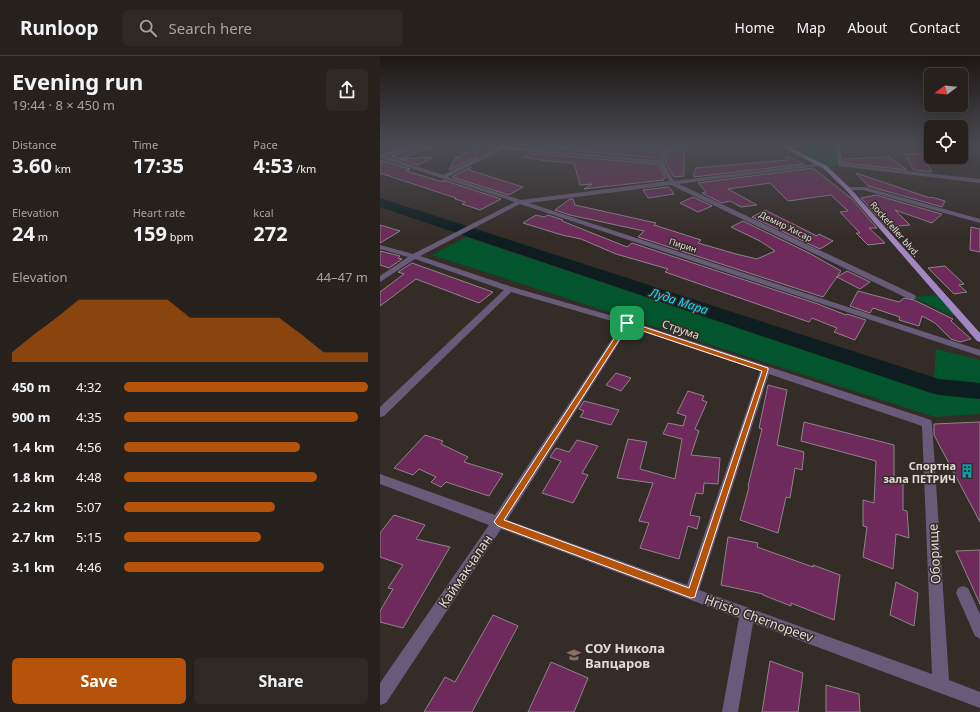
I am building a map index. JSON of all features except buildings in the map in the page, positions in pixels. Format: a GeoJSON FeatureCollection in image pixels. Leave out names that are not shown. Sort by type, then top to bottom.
{"type":"FeatureCollection","features":[{"type":"Feature","properties":{"kind":"main road","name":"Rockefeller blvd."},"geometry":{"type":"LineString","coordinates":[[836,177],[980,339]]}},
{"type":"Feature","properties":{"kind":"street","name":"Пирин"},"geometry":{"type":"LineString","coordinates":[[443,177],[980,353]]}},
{"type":"Feature","properties":{"kind":"street"},"geometry":{"type":"LineString","coordinates":[[669,177],[673,183]]}},
{"type":"Feature","properties":{"kind":"street"},"geometry":{"type":"LineString","coordinates":[[380,280],[414,256],[520,202],[722,177]]}},
{"type":"Feature","properties":{"kind":"street"},"geometry":{"type":"LineString","coordinates":[[942,177],[980,181]]}},
{"type":"Feature","properties":{"kind":"street","name":"Демир Хисар"},"geometry":{"type":"LineString","coordinates":[[673,183],[912,297]]}},
{"type":"Feature","properties":{"kind":"street"},"geometry":{"type":"LineString","coordinates":[[848,189],[863,188],[980,221]]}},
{"type":"Feature","properties":{"kind":"street","name":"Струма"},"geometry":{"type":"LineString","coordinates":[[380,247],[414,256],[509,289],[627,323],[927,423]]}},
{"type":"Feature","properties":{"kind":"street"},"geometry":{"type":"LineString","coordinates":[[380,413],[509,289]]}},
{"type":"Feature","properties":{"kind":"street","name":"Каймакчалан"},"geometry":{"type":"LineString","coordinates":[[380,697],[498,522],[627,323]]}},
{"type":"Feature","properties":{"kind":"street"},"geometry":{"type":"LineString","coordinates":[[691,593],[765,370]]}},
{"type":"Feature","properties":{"kind":"street","name":"Оборище"},"geometry":{"type":"LineString","coordinates":[[927,423],[941,685]]}},
{"type":"Feature","properties":{"kind":"street","name":"Hristo Chernopeev"},"geometry":{"type":"LineString","coordinates":[[380,479],[980,700]]}},
{"type":"Feature","properties":{"kind":"street"},"geometry":{"type":"LineString","coordinates":[[963,593],[980,631]]}},
{"type":"Feature","properties":{"kind":"street"},"geometry":{"type":"LineString","coordinates":[[730,712],[747,614]]}},
{"type":"Feature","properties":{"kind":"green space"},"geometry":{"type":"Polygon","coordinates":[[[466,237],[933,392],[936,349],[980,360],[980,414],[935,417],[432,255],[466,237]]]}},
{"type":"Feature","properties":{"kind":"green space"},"geometry":{"type":"Polygon","coordinates":[[[942,295],[965,321],[912,297],[942,295]]]}},
{"type":"Feature","properties":{"kind":"waterway","name":"Луда Мара"},"geometry":{"type":"LineString","coordinates":[[380,202],[939,387],[980,391]]}},
{"type":"Feature","properties":{"kind":"place","name":"Спортна зала ПЕТРИЧ"},"geometry":{"type":"Point","coordinates":[967,471]}},
{"type":"Feature","properties":{"kind":"place","name":"СОУ Никола Вапцаров"},"geometry":{"type":"Point","coordinates":[574,655]}},
{"type":"Feature","properties":{"kind":"route"},"geometry":{"type":"LineString","coordinates":[[627,323],[765,370],[691,593],[498,522],[627,323]]}}]}
